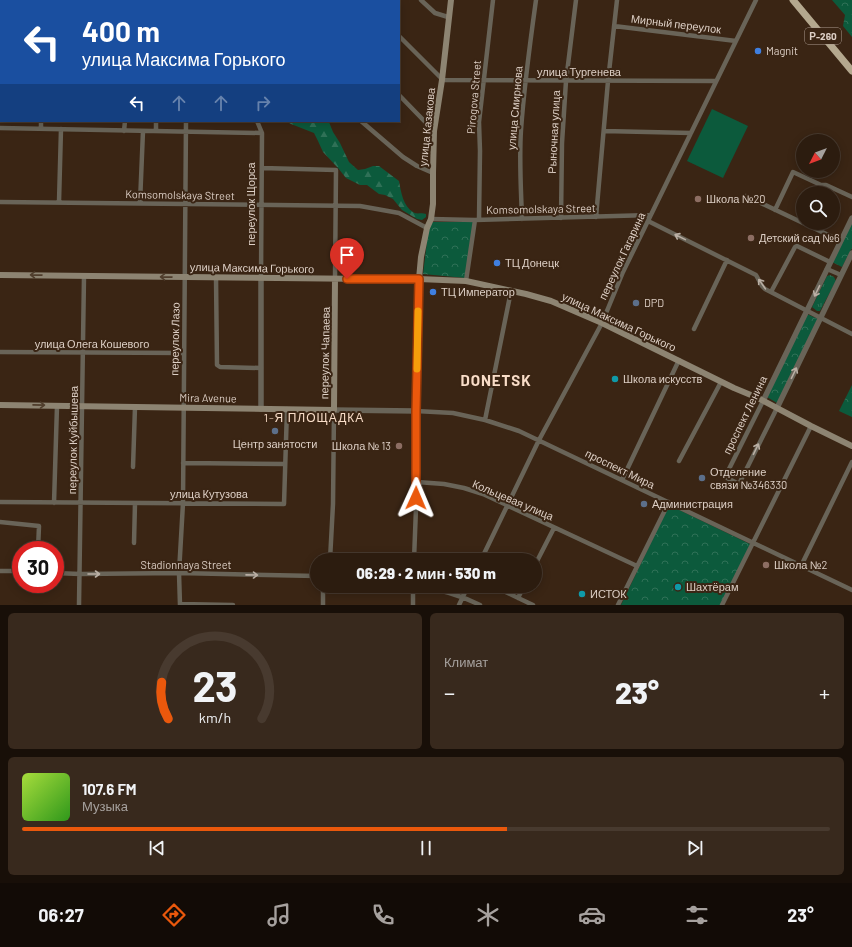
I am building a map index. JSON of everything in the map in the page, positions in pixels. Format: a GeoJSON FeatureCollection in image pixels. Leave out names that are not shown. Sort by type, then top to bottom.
{"type":"FeatureCollection","features":[{"type":"Feature","properties":{"kind":"highway","name":"Р-260"},"geometry":{"type":"LineString","coordinates":[[793,0],[852,71]]}},
{"type":"Feature","properties":{"kind":"main road","name":"улица Казакова"},"geometry":{"type":"LineString","coordinates":[[419,279],[421,257],[433,204],[434,131],[442,79],[451,0]]}},
{"type":"Feature","properties":{"kind":"main road","name":"улица Максима Горького"},"geometry":{"type":"LineString","coordinates":[[0,275],[419,279],[466,282],[526,294],[551,301],[602,322],[852,446]]}},
{"type":"Feature","properties":{"kind":"main road","name":"переулок Чапаева"},"geometry":{"type":"LineString","coordinates":[[334,410],[335,279]]}},
{"type":"Feature","properties":{"kind":"main road","name":"Mira Avenue"},"geometry":{"type":"LineString","coordinates":[[0,405],[334,410]]}},
{"type":"Feature","properties":{"kind":"street"},"geometry":{"type":"LineString","coordinates":[[421,0],[435,13],[448,17]]}},
{"type":"Feature","properties":{"kind":"street","name":"Pirogova Street"},"geometry":{"type":"LineString","coordinates":[[466,282],[477,220],[480,151],[479,122],[493,0]]}},
{"type":"Feature","properties":{"kind":"street","name":"улица Смирнова"},"geometry":{"type":"LineString","coordinates":[[522,219],[520,176],[521,130],[536,0]]}},
{"type":"Feature","properties":{"kind":"street","name":"Рыночная улица"},"geometry":{"type":"LineString","coordinates":[[561,218],[562,143],[566,81],[576,0]]}},
{"type":"Feature","properties":{"kind":"street"},"geometry":{"type":"LineString","coordinates":[[596,217],[617,0]]}},
{"type":"Feature","properties":{"kind":"street","name":"переулок Гагарина"},"geometry":{"type":"LineString","coordinates":[[483,553],[539,440],[602,322],[623,272],[756,0]]}},
{"type":"Feature","properties":{"kind":"street","name":"Мирный переулок"},"geometry":{"type":"LineString","coordinates":[[614,26],[736,41]]}},
{"type":"Feature","properties":{"kind":"street"},"geometry":{"type":"LineString","coordinates":[[400,37],[442,79]]}},
{"type":"Feature","properties":{"kind":"street","name":"улица Тургенева"},"geometry":{"type":"LineString","coordinates":[[442,79],[484,81],[716,81]]}},
{"type":"Feature","properties":{"kind":"street"},"geometry":{"type":"LineString","coordinates":[[400,96],[434,131]]}},
{"type":"Feature","properties":{"kind":"street"},"geometry":{"type":"LineString","coordinates":[[41,122],[41,129]]}},
{"type":"Feature","properties":{"kind":"street"},"geometry":{"type":"LineString","coordinates":[[124,130],[125,122]]}},
{"type":"Feature","properties":{"kind":"street"},"geometry":{"type":"LineString","coordinates":[[156,122],[156,131]]}},
{"type":"Feature","properties":{"kind":"street","name":"переулок Лазо"},"geometry":{"type":"LineString","coordinates":[[180,604],[179,573],[183,503],[186,122]]}},
{"type":"Feature","properties":{"kind":"street","name":"переулок Щорса"},"geometry":{"type":"LineString","coordinates":[[257,122],[262,133],[261,409]]}},
{"type":"Feature","properties":{"kind":"street"},"geometry":{"type":"LineString","coordinates":[[362,122],[403,157],[417,166],[433,173]]}},
{"type":"Feature","properties":{"kind":"street"},"geometry":{"type":"LineString","coordinates":[[0,128],[262,133]]}},
{"type":"Feature","properties":{"kind":"street"},"geometry":{"type":"LineString","coordinates":[[59,202],[61,129]]}},
{"type":"Feature","properties":{"kind":"street"},"geometry":{"type":"LineString","coordinates":[[140,203],[143,131]]}},
{"type":"Feature","properties":{"kind":"street"},"geometry":{"type":"LineString","coordinates":[[604,131],[691,133]]}},
{"type":"Feature","properties":{"kind":"street","name":"переулок Чапаева"},"geometry":{"type":"LineString","coordinates":[[262,168],[336,170],[335,279]]}},
{"type":"Feature","properties":{"kind":"street"},"geometry":{"type":"LineString","coordinates":[[775,210],[793,172],[852,197]]}},
{"type":"Feature","properties":{"kind":"street"},"geometry":{"type":"LineString","coordinates":[[746,196],[841,241]]}},
{"type":"Feature","properties":{"kind":"street","name":"Komsomolskaya Street"},"geometry":{"type":"LineString","coordinates":[[0,202],[360,206],[399,213],[427,228]]}},
{"type":"Feature","properties":{"kind":"street","name":"Komsomolskaya Street"},"geometry":{"type":"LineString","coordinates":[[430,219],[477,220],[651,216]]}},
{"type":"Feature","properties":{"kind":"street","name":"проспект Ленина"},"geometry":{"type":"LineString","coordinates":[[852,218],[725,477],[739,484],[852,253]]}},
{"type":"Feature","properties":{"kind":"street"},"geometry":{"type":"LineString","coordinates":[[648,221],[756,275],[762,286],[771,292],[852,334]]}},
{"type":"Feature","properties":{"kind":"street"},"geometry":{"type":"LineString","coordinates":[[771,292],[796,246],[830,262]]}},
{"type":"Feature","properties":{"kind":"street"},"geometry":{"type":"LineString","coordinates":[[694,329],[727,260]]}},
{"type":"Feature","properties":{"kind":"street"},"geometry":{"type":"LineString","coordinates":[[827,269],[841,276]]}},
{"type":"Feature","properties":{"kind":"street","name":"переулок Куйбышева"},"geometry":{"type":"LineString","coordinates":[[80,605],[84,276]]}},
{"type":"Feature","properties":{"kind":"street"},"geometry":{"type":"LineString","coordinates":[[216,277],[217,365],[220,367],[261,368]]}},
{"type":"Feature","properties":{"kind":"street"},"geometry":{"type":"LineString","coordinates":[[414,553],[417,482],[416,411],[419,279]]}},
{"type":"Feature","properties":{"kind":"street"},"geometry":{"type":"LineString","coordinates":[[485,420],[511,291]]}},
{"type":"Feature","properties":{"kind":"street","name":"улица Олега Кошевого"},"geometry":{"type":"LineString","coordinates":[[0,352],[184,353]]}},
{"type":"Feature","properties":{"kind":"street"},"geometry":{"type":"LineString","coordinates":[[622,480],[679,360]]}},
{"type":"Feature","properties":{"kind":"street"},"geometry":{"type":"LineString","coordinates":[[679,461],[721,382]]}},
{"type":"Feature","properties":{"kind":"street"},"geometry":{"type":"LineString","coordinates":[[54,503],[57,406]]}},
{"type":"Feature","properties":{"kind":"street"},"geometry":{"type":"LineString","coordinates":[[133,467],[134,407]]}},
{"type":"Feature","properties":{"kind":"street"},"geometry":{"type":"LineString","coordinates":[[183,463],[285,464],[287,409]]}},
{"type":"Feature","properties":{"kind":"street","name":"переулок Чапаева"},"geometry":{"type":"LineString","coordinates":[[330,553],[333,504],[334,410]]}},
{"type":"Feature","properties":{"kind":"street","name":"Mira Avenue"},"geometry":{"type":"LineString","coordinates":[[334,410],[416,411]]}},
{"type":"Feature","properties":{"kind":"street","name":"проспект Мира"},"geometry":{"type":"LineString","coordinates":[[416,411],[453,413],[485,420],[519,431],[852,590]]}},
{"type":"Feature","properties":{"kind":"street"},"geometry":{"type":"LineString","coordinates":[[722,605],[811,426]]}},
{"type":"Feature","properties":{"kind":"street"},"geometry":{"type":"LineString","coordinates":[[801,566],[852,462]]}},
{"type":"Feature","properties":{"kind":"street","name":"улица Кутузова"},"geometry":{"type":"LineString","coordinates":[[0,502],[284,504],[285,464]]}},
{"type":"Feature","properties":{"kind":"street","name":"Кольцевая улица"},"geometry":{"type":"LineString","coordinates":[[417,482],[444,484],[483,494],[637,566]]}},
{"type":"Feature","properties":{"kind":"street"},"geometry":{"type":"LineString","coordinates":[[618,605],[669,502]]}},
{"type":"Feature","properties":{"kind":"street"},"geometry":{"type":"LineString","coordinates":[[134,543],[135,503]]}},
{"type":"Feature","properties":{"kind":"street"},"geometry":{"type":"LineString","coordinates":[[0,522],[39,526],[38,541]]}},
{"type":"Feature","properties":{"kind":"street","name":"Кольцевая улица"},"geometry":{"type":"LineString","coordinates":[[541,553],[554,528]]}},
{"type":"Feature","properties":{"kind":"street"},"geometry":{"type":"LineString","coordinates":[[0,571],[12,571]]}},
{"type":"Feature","properties":{"kind":"street","name":"Stadionnaya Street"},"geometry":{"type":"LineString","coordinates":[[64,573],[179,573],[310,576]]}},
{"type":"Feature","properties":{"kind":"street"},"geometry":{"type":"LineString","coordinates":[[323,593],[324,605]]}},
{"type":"Feature","properties":{"kind":"street"},"geometry":{"type":"LineString","coordinates":[[413,593],[413,605]]}},
{"type":"Feature","properties":{"kind":"street"},"geometry":{"type":"LineString","coordinates":[[450,593],[480,605]]}},
{"type":"Feature","properties":{"kind":"street"},"geometry":{"type":"LineString","coordinates":[[459,605],[465,593]]}},
{"type":"Feature","properties":{"kind":"street"},"geometry":{"type":"LineString","coordinates":[[508,593],[533,605]]}},
{"type":"Feature","properties":{"kind":"street"},"geometry":{"type":"LineString","coordinates":[[518,598],[520,593]]}},
{"type":"Feature","properties":{"kind":"street"},"geometry":{"type":"LineString","coordinates":[[180,604],[233,605]]}},
{"type":"Feature","properties":{"kind":"green space"},"geometry":{"type":"Polygon","coordinates":[[[832,0],[852,0],[852,37],[843,26],[845,15],[832,0]]]}},
{"type":"Feature","properties":{"kind":"green space"},"geometry":{"type":"Polygon","coordinates":[[[712,109],[748,126],[723,178],[687,161],[712,109]]]}},
{"type":"Feature","properties":{"kind":"green space"},"geometry":{"type":"Polygon","coordinates":[[[287,122],[329,122],[349,162],[358,170],[379,166],[399,181],[403,198],[407,206],[413,212],[426,214],[426,217],[422,220],[417,219],[402,210],[393,199],[379,194],[367,185],[360,185],[346,178],[323,152],[314,133],[287,122]]]}},
{"type":"Feature","properties":{"kind":"green space"},"geometry":{"type":"Polygon","coordinates":[[[433,222],[473,222],[465,278],[423,274],[429,225],[433,222]]]}},
{"type":"Feature","properties":{"kind":"green space"},"geometry":{"type":"Polygon","coordinates":[[[852,222],[852,248],[842,267],[832,262],[852,222]]]}},
{"type":"Feature","properties":{"kind":"green space"},"geometry":{"type":"Polygon","coordinates":[[[830,275],[834,277],[836,281],[820,311],[817,311],[812,307],[827,276],[830,275]]]}},
{"type":"Feature","properties":{"kind":"green space"},"geometry":{"type":"Polygon","coordinates":[[[807,314],[818,319],[777,403],[767,397],[807,314]]]}},
{"type":"Feature","properties":{"kind":"green space"},"geometry":{"type":"Polygon","coordinates":[[[852,385],[852,417],[839,411],[852,385]]]}},
{"type":"Feature","properties":{"kind":"green space"},"geometry":{"type":"Polygon","coordinates":[[[669,505],[752,545],[723,605],[621,605],[669,505]]]}},
{"type":"Feature","properties":{"kind":"slow traffic"},"geometry":{"type":"LineString","coordinates":[[417,369],[418,311]]}},
{"type":"Feature","properties":{"kind":"place","name":"Magnit"},"geometry":{"type":"Point","coordinates":[758,51]}},
{"type":"Feature","properties":{"kind":"place","name":"Школа №20"},"geometry":{"type":"Point","coordinates":[698,199]}},
{"type":"Feature","properties":{"kind":"place","name":"Детский сад №6"},"geometry":{"type":"Point","coordinates":[751,238]}},
{"type":"Feature","properties":{"kind":"place","name":"ТЦ Донецк"},"geometry":{"type":"Point","coordinates":[497,263]}},
{"type":"Feature","properties":{"kind":"place","name":"ТЦ Император"},"geometry":{"type":"Point","coordinates":[433,292]}},
{"type":"Feature","properties":{"kind":"place","name":"DPD"},"geometry":{"type":"Point","coordinates":[636,303]}},
{"type":"Feature","properties":{"kind":"place","name":"Школа искусств"},"geometry":{"type":"Point","coordinates":[615,379]}},
{"type":"Feature","properties":{"kind":"place","name":"Центр занятости"},"geometry":{"type":"Point","coordinates":[275,431]}},
{"type":"Feature","properties":{"kind":"place","name":"Школа № 13"},"geometry":{"type":"Point","coordinates":[399,446]}},
{"type":"Feature","properties":{"kind":"place","name":"Отделение связи №346330"},"geometry":{"type":"Point","coordinates":[702,478]}},
{"type":"Feature","properties":{"kind":"place","name":"Администрация"},"geometry":{"type":"Point","coordinates":[644,504]}},
{"type":"Feature","properties":{"kind":"place","name":"Школа №2"},"geometry":{"type":"Point","coordinates":[766,565]}},
{"type":"Feature","properties":{"kind":"place","name":"Шахтёрам"},"geometry":{"type":"Point","coordinates":[678,587]}},
{"type":"Feature","properties":{"kind":"place","name":"ИСТОК"},"geometry":{"type":"Point","coordinates":[582,594]}},
{"type":"Feature","properties":{"kind":"district","name":"DONETSK"},"geometry":{"type":"Point","coordinates":[496,381]}},
{"type":"Feature","properties":{"kind":"district","name":"1-Я ПЛОЩАДКА"},"geometry":{"type":"Point","coordinates":[314,418]}},
{"type":"Feature","properties":{"kind":"route"},"geometry":{"type":"LineString","coordinates":[[347,279],[419,279],[416,498]]}}]}
